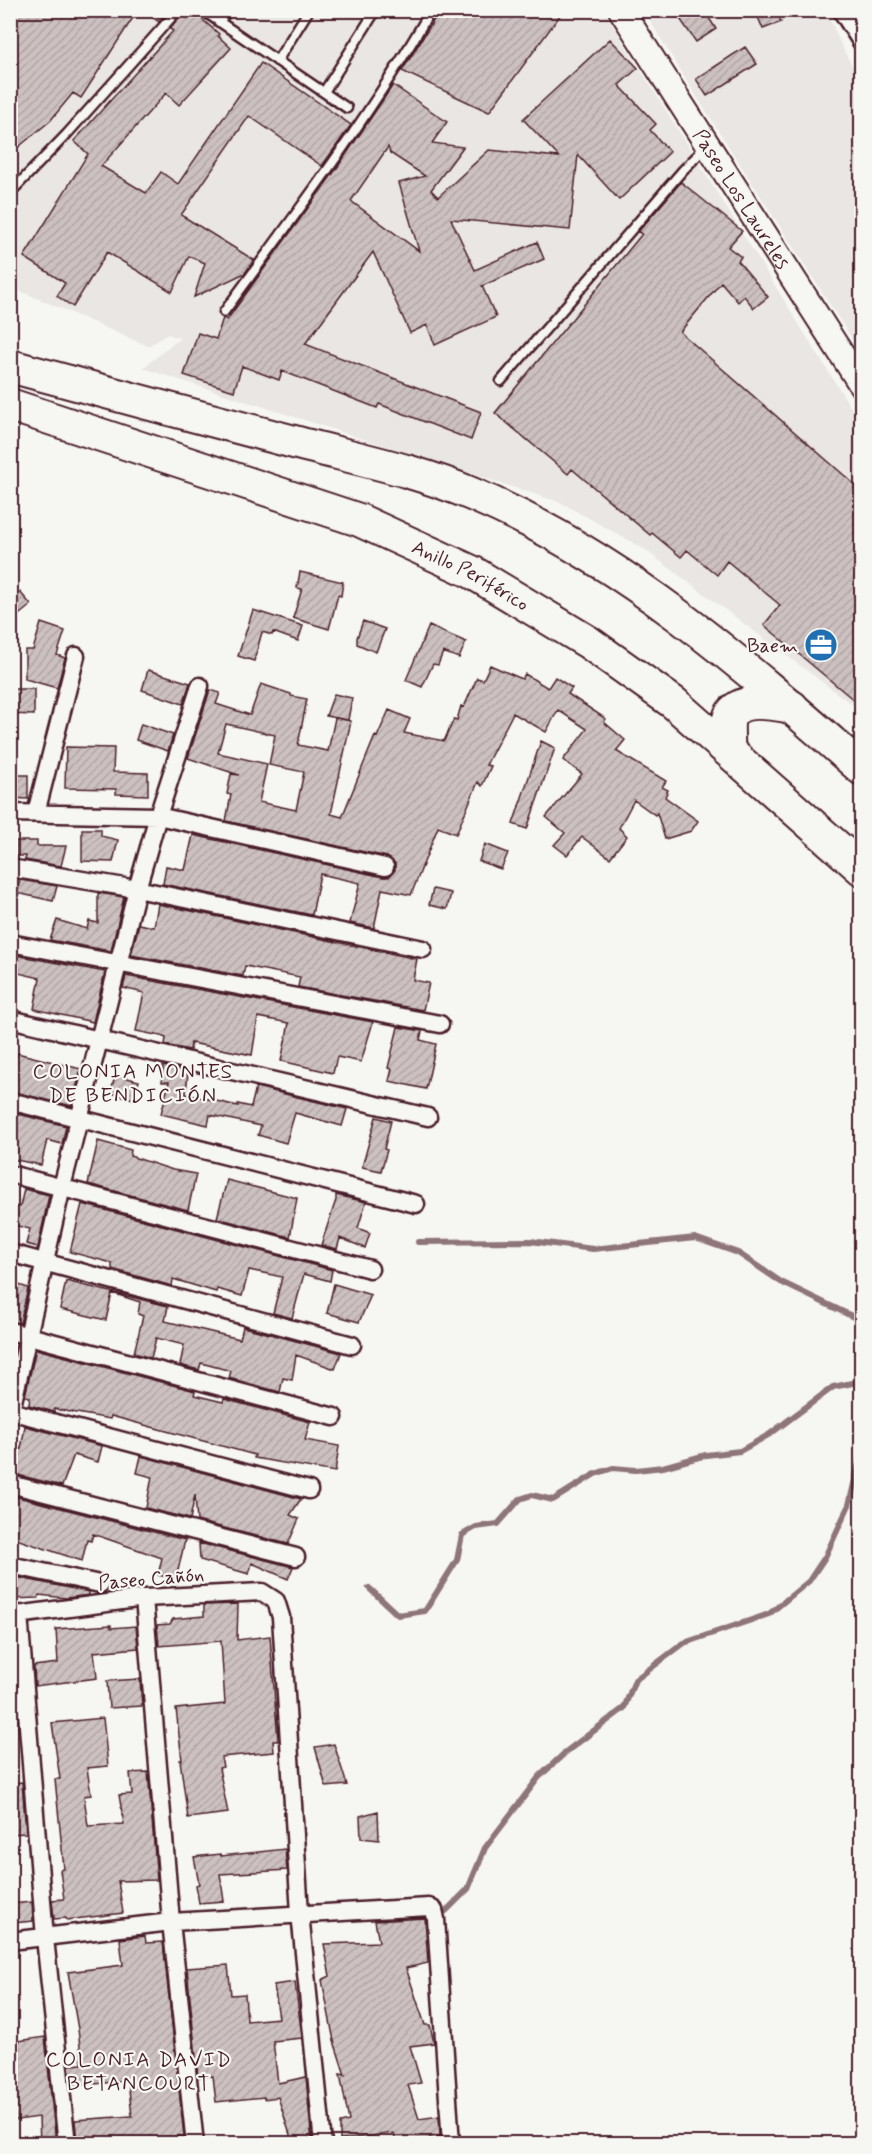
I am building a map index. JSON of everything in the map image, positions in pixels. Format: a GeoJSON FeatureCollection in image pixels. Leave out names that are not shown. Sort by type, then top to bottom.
{"type":"FeatureCollection","features":[{"type":"Feature","properties":{"kind":"highway"},"geometry":{"type":"LineString","coordinates":[[10,366],[421,476],[474,495],[550,531],[631,582],[694,626],[792,707],[861,769]]}},
{"type":"Feature","properties":{"kind":"highway","name":"Anillo Periférico"},"geometry":{"type":"LineString","coordinates":[[10,405],[359,520],[472,572],[588,642],[674,703],[861,868]]}},
{"type":"Feature","properties":{"kind":"highway"},"geometry":{"type":"LineString","coordinates":[[728,749],[730,717],[738,707],[760,701],[792,707]]}},
{"type":"Feature","properties":{"kind":"street","name":"Paseo Los Laureles"},"geometry":{"type":"LineString","coordinates":[[621,10],[861,386]]}},
{"type":"Feature","properties":{"kind":"street"},"geometry":{"type":"LineString","coordinates":[[841,10],[861,44]]}},
{"type":"Feature","properties":{"kind":"street"},"geometry":{"type":"LineString","coordinates":[[36,813],[76,656]]}},
{"type":"Feature","properties":{"kind":"street"},"geometry":{"type":"LineString","coordinates":[[200,686],[137,889],[120,965],[62,1187],[11,1413],[309,1490]]}},
{"type":"Feature","properties":{"kind":"street"},"geometry":{"type":"LineString","coordinates":[[10,813],[158,816],[385,867]]}},
{"type":"Feature","properties":{"kind":"street"},"geometry":{"type":"LineString","coordinates":[[10,868],[137,889],[423,949]]}},
{"type":"Feature","properties":{"kind":"street"},"geometry":{"type":"LineString","coordinates":[[10,943],[440,1024]]}},
{"type":"Feature","properties":{"kind":"street"},"geometry":{"type":"LineString","coordinates":[[10,1019],[428,1117]]}},
{"type":"Feature","properties":{"kind":"street"},"geometry":{"type":"LineString","coordinates":[[10,1101],[416,1204]]}},
{"type":"Feature","properties":{"kind":"street"},"geometry":{"type":"LineString","coordinates":[[10,1174],[370,1269]]}},
{"type":"Feature","properties":{"kind":"street"},"geometry":{"type":"LineString","coordinates":[[10,1253],[352,1345]]}},
{"type":"Feature","properties":{"kind":"street"},"geometry":{"type":"LineString","coordinates":[[10,1331],[334,1417]]}},
{"type":"Feature","properties":{"kind":"street"},"geometry":{"type":"LineString","coordinates":[[10,1484],[296,1557]]}},
{"type":"Feature","properties":{"kind":"street"},"geometry":{"type":"LineString","coordinates":[[10,1565],[100,1584]]}},
{"type":"Feature","properties":{"kind":"street","name":"Paseo Cañón"},"geometry":{"type":"LineString","coordinates":[[15,1615],[144,1598],[262,1592],[276,1601],[281,1617],[300,1914]]}},
{"type":"Feature","properties":{"kind":"street"},"geometry":{"type":"LineString","coordinates":[[144,1598],[171,1922],[195,2144]]}},
{"type":"Feature","properties":{"kind":"street"},"geometry":{"type":"LineString","coordinates":[[15,1615],[67,2144]]}},
{"type":"Feature","properties":{"kind":"street"},"geometry":{"type":"LineString","coordinates":[[10,1941],[171,1922],[423,1907],[434,1910],[451,2144]]}},
{"type":"Feature","properties":{"kind":"street"},"geometry":{"type":"LineString","coordinates":[[300,1914],[323,2144]]}},
{"type":"Feature","properties":{"kind":"lane"},"geometry":{"type":"LineString","coordinates":[[10,193],[67,134],[178,10]]}},
{"type":"Feature","properties":{"kind":"lane"},"geometry":{"type":"LineString","coordinates":[[202,10],[347,108]]}},
{"type":"Feature","properties":{"kind":"lane"},"geometry":{"type":"LineString","coordinates":[[219,22],[228,10]]}},
{"type":"Feature","properties":{"kind":"lane"},"geometry":{"type":"LineString","coordinates":[[278,61],[309,10]]}},
{"type":"Feature","properties":{"kind":"lane"},"geometry":{"type":"LineString","coordinates":[[324,92],[376,10]]}},
{"type":"Feature","properties":{"kind":"lane"},"geometry":{"type":"LineString","coordinates":[[224,312],[317,184],[412,43],[430,10]]}},
{"type":"Feature","properties":{"kind":"lane"},"geometry":{"type":"LineString","coordinates":[[501,381],[683,170],[707,146]]}},
{"type":"Feature","properties":{"kind":"shaded area"},"geometry":{"type":"Polygon","coordinates":[[[11,11],[604,11],[861,424],[861,711],[644,549],[562,503],[143,368],[180,338],[168,334],[148,346],[11,287],[11,11]]]}},
{"type":"Feature","properties":{"kind":"shaded area"},"geometry":{"type":"Polygon","coordinates":[[[644,11],[826,11],[861,82],[861,353],[688,83],[644,11]]]}},
{"type":"Feature","properties":{"kind":"building"},"geometry":{"type":"Polygon","coordinates":[[[10,10],[138,10],[81,98],[73,93],[50,121],[10,154],[10,10]]]}},
{"type":"Feature","properties":{"kind":"building"},"geometry":{"type":"Polygon","coordinates":[[[142,10],[169,10],[159,22],[142,10]]]}},
{"type":"Feature","properties":{"kind":"building"},"geometry":{"type":"Polygon","coordinates":[[[184,10],[191,10],[219,34],[218,36],[231,48],[179,105],[166,93],[101,166],[146,193],[161,172],[178,184],[261,63],[351,125],[322,166],[249,116],[181,215],[254,260],[245,273],[194,297],[205,263],[189,256],[172,292],[107,252],[73,307],[57,296],[65,283],[24,257],[88,154],[74,141],[173,31],[170,29],[184,10]]]}},
{"type":"Feature","properties":{"kind":"building"},"geometry":{"type":"Polygon","coordinates":[[[440,10],[564,10],[489,112],[402,71],[440,10]]]}},
{"type":"Feature","properties":{"kind":"building"},"geometry":{"type":"Polygon","coordinates":[[[674,10],[704,10],[716,29],[696,42],[674,10]]]}},
{"type":"Feature","properties":{"kind":"building"},"geometry":{"type":"Polygon","coordinates":[[[755,10],[776,10],[781,22],[763,29],[755,10]]]}},
{"type":"Feature","properties":{"kind":"building"},"geometry":{"type":"Polygon","coordinates":[[[610,39],[638,68],[619,85],[656,124],[650,130],[670,152],[619,200],[578,155],[570,230],[451,219],[475,270],[537,242],[544,259],[482,286],[496,317],[435,345],[427,325],[410,333],[373,252],[305,344],[481,412],[471,440],[379,404],[377,408],[282,371],[279,380],[242,366],[234,391],[184,375],[198,333],[216,339],[223,318],[227,320],[337,168],[393,85],[447,122],[432,143],[463,147],[431,190],[438,197],[489,150],[559,157],[523,119],[610,39]],[[388,147],[351,201],[419,251],[399,183],[425,176],[390,153],[388,147]]]}},
{"type":"Feature","properties":{"kind":"building"},"geometry":{"type":"Polygon","coordinates":[[[745,47],[757,64],[707,96],[696,79],[745,47]]]}},
{"type":"Feature","properties":{"kind":"building"},"geometry":{"type":"Polygon","coordinates":[[[681,182],[742,231],[728,247],[741,257],[738,261],[768,297],[754,308],[744,296],[738,302],[721,282],[680,332],[861,490],[861,706],[764,625],[780,605],[727,561],[717,575],[687,550],[681,557],[652,533],[650,535],[572,469],[568,474],[495,413],[642,234],[638,232],[681,182]]]}},
{"type":"Feature","properties":{"kind":"building"},"geometry":{"type":"Polygon","coordinates":[[[300,572],[343,582],[341,596],[338,595],[329,629],[293,618],[302,589],[297,588],[300,572]]]}},
{"type":"Feature","properties":{"kind":"building"},"geometry":{"type":"Polygon","coordinates":[[[20,592],[31,605],[10,622],[10,600],[20,592]]]}},
{"type":"Feature","properties":{"kind":"building"},"geometry":{"type":"Polygon","coordinates":[[[253,610],[303,626],[298,641],[273,632],[272,635],[262,632],[254,661],[238,656],[253,610]]]}},
{"type":"Feature","properties":{"kind":"building"},"geometry":{"type":"Polygon","coordinates":[[[363,621],[385,629],[376,652],[357,644],[363,621]]]}},
{"type":"Feature","properties":{"kind":"building"},"geometry":{"type":"Polygon","coordinates":[[[41,623],[65,631],[57,655],[65,658],[57,688],[25,679],[25,650],[33,650],[41,623]]]}},
{"type":"Feature","properties":{"kind":"building"},"geometry":{"type":"Polygon","coordinates":[[[429,626],[466,642],[459,658],[443,652],[438,665],[433,664],[422,687],[406,680],[429,626]]]}},
{"type":"Feature","properties":{"kind":"building"},"geometry":{"type":"Polygon","coordinates":[[[490,665],[522,679],[525,674],[548,688],[555,677],[572,688],[568,694],[606,719],[604,722],[625,740],[616,751],[666,781],[662,787],[668,790],[665,797],[698,821],[691,831],[665,839],[657,813],[655,815],[634,800],[619,828],[627,836],[610,858],[582,837],[567,855],[554,845],[565,833],[546,817],[582,774],[563,760],[587,729],[558,710],[546,732],[513,713],[486,765],[491,766],[482,786],[478,782],[456,834],[438,827],[411,895],[382,889],[374,928],[350,923],[360,883],[320,874],[312,915],[163,884],[166,866],[185,870],[193,835],[383,877],[389,877],[395,870],[395,863],[387,857],[226,821],[231,795],[227,794],[231,774],[239,775],[188,758],[210,690],[220,693],[216,704],[250,715],[261,684],[291,694],[291,696],[307,699],[298,745],[328,751],[335,718],[351,721],[331,814],[342,817],[375,736],[377,737],[389,710],[410,719],[404,733],[444,741],[454,719],[457,720],[461,706],[464,707],[477,678],[483,680],[490,665]],[[226,724],[218,753],[267,764],[259,802],[296,810],[304,772],[269,765],[275,735],[226,724]]]}},
{"type":"Feature","properties":{"kind":"building"},"geometry":{"type":"Polygon","coordinates":[[[148,670],[190,683],[183,704],[142,690],[148,670]]]}},
{"type":"Feature","properties":{"kind":"building"},"geometry":{"type":"Polygon","coordinates":[[[10,689],[34,689],[34,715],[10,714],[10,689]]]}},
{"type":"Feature","properties":{"kind":"building"},"geometry":{"type":"Polygon","coordinates":[[[334,694],[352,698],[348,720],[326,716],[334,694]]]}},
{"type":"Feature","properties":{"kind":"building"},"geometry":{"type":"Polygon","coordinates":[[[141,724],[173,735],[168,751],[136,740],[141,724]]]}},
{"type":"Feature","properties":{"kind":"building"},"geometry":{"type":"Polygon","coordinates":[[[541,741],[555,748],[527,829],[513,824],[541,741]]]}},
{"type":"Feature","properties":{"kind":"building"},"geometry":{"type":"Polygon","coordinates":[[[66,747],[114,748],[113,772],[148,773],[148,795],[116,794],[116,789],[65,788],[66,747]]]}},
{"type":"Feature","properties":{"kind":"building"},"geometry":{"type":"Polygon","coordinates":[[[10,775],[28,775],[28,799],[10,798],[10,775]]]}},
{"type":"Feature","properties":{"kind":"building"},"geometry":{"type":"Polygon","coordinates":[[[82,829],[101,829],[101,836],[118,840],[113,862],[82,861],[82,829]]]}},
{"type":"Feature","properties":{"kind":"building"},"geometry":{"type":"Polygon","coordinates":[[[16,841],[37,841],[37,846],[66,846],[61,866],[25,860],[26,856],[16,856],[16,841]]]}},
{"type":"Feature","properties":{"kind":"building"},"geometry":{"type":"Polygon","coordinates":[[[485,844],[508,853],[501,869],[479,861],[485,844]]]}},
{"type":"Feature","properties":{"kind":"building"},"geometry":{"type":"Polygon","coordinates":[[[20,880],[57,886],[53,901],[17,893],[20,880]]]}},
{"type":"Feature","properties":{"kind":"building"},"geometry":{"type":"Polygon","coordinates":[[[433,889],[451,893],[447,909],[429,905],[433,889]]]}},
{"type":"Feature","properties":{"kind":"building"},"geometry":{"type":"Polygon","coordinates":[[[98,893],[124,897],[111,951],[50,940],[57,920],[87,929],[89,921],[98,923],[98,893]]]}},
{"type":"Feature","properties":{"kind":"building"},"geometry":{"type":"Polygon","coordinates":[[[158,904],[417,959],[413,980],[429,983],[423,1010],[298,987],[300,977],[245,966],[243,976],[131,955],[139,924],[154,927],[158,904]]]}},
{"type":"Feature","properties":{"kind":"building"},"geometry":{"type":"Polygon","coordinates":[[[10,954],[105,972],[93,1022],[34,1009],[40,978],[10,971],[10,954]]]}},
{"type":"Feature","properties":{"kind":"building"},"geometry":{"type":"Polygon","coordinates":[[[126,976],[373,1022],[361,1062],[337,1057],[333,1073],[281,1061],[289,1023],[258,1017],[252,1055],[191,1043],[190,1050],[165,1045],[166,1038],[161,1036],[136,1031],[144,993],[123,988],[126,976]]]}},
{"type":"Feature","properties":{"kind":"building"},"geometry":{"type":"Polygon","coordinates":[[[398,1027],[422,1031],[420,1040],[436,1044],[426,1089],[389,1081],[392,1069],[388,1068],[398,1027]]]}},
{"type":"Feature","properties":{"kind":"building"},"geometry":{"type":"Polygon","coordinates":[[[17,1053],[81,1069],[72,1106],[10,1091],[10,1055],[17,1056],[17,1053]]]}},
{"type":"Feature","properties":{"kind":"building"},"geometry":{"type":"Polygon","coordinates":[[[163,1066],[188,1072],[186,1094],[251,1107],[256,1087],[347,1109],[342,1126],[295,1113],[286,1143],[258,1135],[261,1126],[210,1115],[208,1125],[161,1114],[169,1082],[162,1082],[163,1066]]]}},
{"type":"Feature","properties":{"kind":"building"},"geometry":{"type":"Polygon","coordinates":[[[115,1075],[139,1081],[134,1099],[111,1093],[115,1075]]]}},
{"type":"Feature","properties":{"kind":"building"},"geometry":{"type":"Polygon","coordinates":[[[10,1112],[66,1126],[62,1144],[47,1140],[41,1165],[11,1159],[18,1128],[10,1127],[10,1112]]]}},
{"type":"Feature","properties":{"kind":"building"},"geometry":{"type":"Polygon","coordinates":[[[376,1117],[391,1121],[381,1171],[362,1167],[376,1117]]]}},
{"type":"Feature","properties":{"kind":"building"},"geometry":{"type":"Polygon","coordinates":[[[98,1141],[131,1150],[130,1156],[173,1170],[196,1174],[188,1210],[88,1184],[98,1141]]]}},
{"type":"Feature","properties":{"kind":"building"},"geometry":{"type":"Polygon","coordinates":[[[227,1180],[297,1198],[290,1237],[217,1218],[227,1180]]]}},
{"type":"Feature","properties":{"kind":"building"},"geometry":{"type":"Polygon","coordinates":[[[24,1189],[49,1195],[38,1247],[26,1244],[30,1229],[10,1224],[14,1206],[20,1207],[24,1189]]]}},
{"type":"Feature","properties":{"kind":"building"},"geometry":{"type":"Polygon","coordinates":[[[336,1195],[366,1202],[358,1228],[370,1233],[365,1248],[340,1238],[337,1249],[321,1245],[336,1195]]]}},
{"type":"Feature","properties":{"kind":"building"},"geometry":{"type":"Polygon","coordinates":[[[82,1204],[332,1270],[330,1281],[304,1274],[292,1318],[273,1313],[282,1277],[249,1270],[242,1296],[217,1289],[216,1292],[173,1279],[172,1286],[112,1269],[112,1263],[70,1252],[82,1204]]]}},
{"type":"Feature","properties":{"kind":"building"},"geometry":{"type":"Polygon","coordinates":[[[66,1281],[168,1306],[165,1321],[240,1339],[243,1327],[341,1353],[335,1369],[296,1355],[292,1380],[283,1378],[280,1392],[229,1378],[231,1371],[201,1363],[199,1370],[180,1365],[184,1345],[156,1338],[151,1358],[134,1353],[143,1316],[138,1314],[140,1302],[112,1293],[106,1320],[60,1309],[66,1281]]]}},
{"type":"Feature","properties":{"kind":"building"},"geometry":{"type":"Polygon","coordinates":[[[10,1282],[28,1288],[20,1323],[10,1321],[10,1282]]]}},
{"type":"Feature","properties":{"kind":"building"},"geometry":{"type":"Polygon","coordinates":[[[334,1284],[371,1295],[359,1322],[327,1313],[334,1284]]]}},
{"type":"Feature","properties":{"kind":"building"},"geometry":{"type":"Polygon","coordinates":[[[36,1349],[195,1391],[194,1395],[223,1402],[224,1399],[310,1422],[305,1440],[339,1446],[335,1472],[254,1458],[255,1455],[111,1416],[110,1419],[54,1409],[54,1412],[29,1405],[30,1397],[25,1396],[36,1349]]]}},
{"type":"Feature","properties":{"kind":"building"},"geometry":{"type":"Polygon","coordinates":[[[25,1426],[102,1446],[98,1462],[74,1455],[62,1486],[14,1474],[16,1465],[14,1464],[18,1448],[21,1449],[25,1426]]]}},
{"type":"Feature","properties":{"kind":"building"},"geometry":{"type":"Polygon","coordinates":[[[141,1456],[301,1499],[290,1515],[299,1519],[288,1544],[197,1521],[195,1495],[190,1519],[146,1508],[152,1477],[137,1473],[141,1456]]]}},
{"type":"Feature","properties":{"kind":"building"},"geometry":{"type":"Polygon","coordinates":[[[10,1495],[185,1540],[176,1579],[158,1575],[162,1558],[93,1534],[91,1541],[87,1540],[82,1561],[10,1537],[10,1495]]]}},
{"type":"Feature","properties":{"kind":"building"},"geometry":{"type":"Polygon","coordinates":[[[199,1543],[293,1567],[288,1579],[252,1563],[249,1574],[200,1560],[199,1543]]]}},
{"type":"Feature","properties":{"kind":"building"},"geometry":{"type":"Polygon","coordinates":[[[10,1576],[89,1592],[89,1595],[66,1598],[39,1595],[38,1598],[10,1599],[10,1576]]]}},
{"type":"Feature","properties":{"kind":"building"},"geometry":{"type":"Polygon","coordinates":[[[238,1604],[237,1640],[270,1636],[278,1741],[273,1741],[274,1752],[221,1757],[223,1767],[219,1768],[228,1813],[188,1818],[176,1709],[225,1704],[221,1641],[159,1646],[157,1625],[170,1624],[173,1619],[204,1616],[204,1605],[238,1604]]]}},
{"type":"Feature","properties":{"kind":"building"},"geometry":{"type":"Polygon","coordinates":[[[111,1625],[111,1628],[136,1626],[138,1648],[94,1652],[97,1678],[35,1686],[34,1666],[58,1663],[56,1629],[111,1625]]]}},
{"type":"Feature","properties":{"kind":"building"},"geometry":{"type":"Polygon","coordinates":[[[140,1679],[142,1706],[109,1708],[107,1681],[140,1679]]]}},
{"type":"Feature","properties":{"kind":"building"},"geometry":{"type":"Polygon","coordinates":[[[103,1718],[108,1766],[87,1768],[91,1795],[84,1796],[88,1826],[124,1824],[119,1795],[132,1794],[130,1773],[148,1772],[157,1880],[118,1881],[123,1913],[67,1920],[66,1918],[54,1919],[52,1900],[64,1899],[60,1870],[64,1869],[55,1779],[60,1779],[52,1723],[103,1718]]]}},
{"type":"Feature","properties":{"kind":"building"},"geometry":{"type":"Polygon","coordinates":[[[334,1744],[347,1785],[326,1787],[315,1747],[334,1744]]]}},
{"type":"Feature","properties":{"kind":"building"},"geometry":{"type":"Polygon","coordinates":[[[22,1782],[26,1833],[10,1834],[10,1783],[22,1782]]]}},
{"type":"Feature","properties":{"kind":"building"},"geometry":{"type":"Polygon","coordinates":[[[378,1811],[379,1840],[361,1838],[360,1816],[378,1811]]]}},
{"type":"Feature","properties":{"kind":"building"},"geometry":{"type":"Polygon","coordinates":[[[285,1849],[287,1870],[220,1874],[224,1901],[199,1903],[196,1885],[199,1884],[194,1857],[285,1849]]]}},
{"type":"Feature","properties":{"kind":"building"},"geometry":{"type":"Polygon","coordinates":[[[32,1902],[33,1921],[13,1923],[11,1904],[32,1902]]]}},
{"type":"Feature","properties":{"kind":"building"},"geometry":{"type":"Polygon","coordinates":[[[425,1918],[428,1963],[406,1968],[425,2025],[430,2025],[434,2043],[410,2046],[421,2083],[408,2085],[419,2119],[439,2116],[440,2136],[430,2137],[429,2144],[396,2144],[394,2133],[340,2140],[340,2123],[349,2121],[340,2074],[345,2075],[334,2041],[322,1980],[330,1976],[324,1944],[379,1942],[375,1921],[425,1918]]]}},
{"type":"Feature","properties":{"kind":"building"},"geometry":{"type":"Polygon","coordinates":[[[145,1936],[146,1943],[163,1942],[184,2136],[77,2144],[75,2120],[132,2116],[128,2081],[71,2086],[69,2065],[82,2064],[68,1972],[123,1965],[120,1939],[145,1936]]]}},
{"type":"Feature","properties":{"kind":"building"},"geometry":{"type":"Polygon","coordinates":[[[228,1965],[231,1995],[245,1994],[247,2021],[279,2018],[274,1985],[295,1982],[302,2038],[273,2041],[278,2083],[306,2077],[312,2144],[293,2144],[278,2097],[216,2102],[213,2076],[198,2077],[187,1968],[228,1965]]]}},
{"type":"Feature","properties":{"kind":"building"},"geometry":{"type":"Polygon","coordinates":[[[45,2037],[56,2144],[40,2144],[39,2117],[10,2121],[10,2049],[19,2048],[18,2041],[45,2037]]]}},
{"type":"Feature","properties":{"kind":"waterway"},"geometry":{"type":"LineString","coordinates":[[418,1242],[530,1241],[593,1249],[695,1238],[738,1253],[781,1282],[862,1321]]}},
{"type":"Feature","properties":{"kind":"waterway"},"geometry":{"type":"LineString","coordinates":[[369,1588],[398,1615],[425,1611],[457,1560],[462,1535],[476,1527],[498,1524],[520,1499],[532,1495],[553,1500],[595,1474],[613,1468],[636,1470],[663,1467],[706,1455],[740,1451],[770,1434],[833,1387],[862,1381]]}},
{"type":"Feature","properties":{"kind":"waterway"},"geometry":{"type":"LineString","coordinates":[[446,1911],[468,1889],[485,1848],[539,1777],[567,1751],[624,1708],[635,1680],[684,1643],[769,1614],[809,1581],[825,1557],[849,1505],[862,1439]]}},
{"type":"Feature","properties":{"kind":"place","name":"Baem"},"geometry":{"type":"Point","coordinates":[821,645]}},
{"type":"Feature","properties":{"kind":"district","name":"COLONIA MONTES DE BENDICIÓN"},"geometry":{"type":"Point","coordinates":[133,1083]}},
{"type":"Feature","properties":{"kind":"district","name":"COLONIA DAVID BETANCOURT"},"geometry":{"type":"Point","coordinates":[139,2071]}}]}
